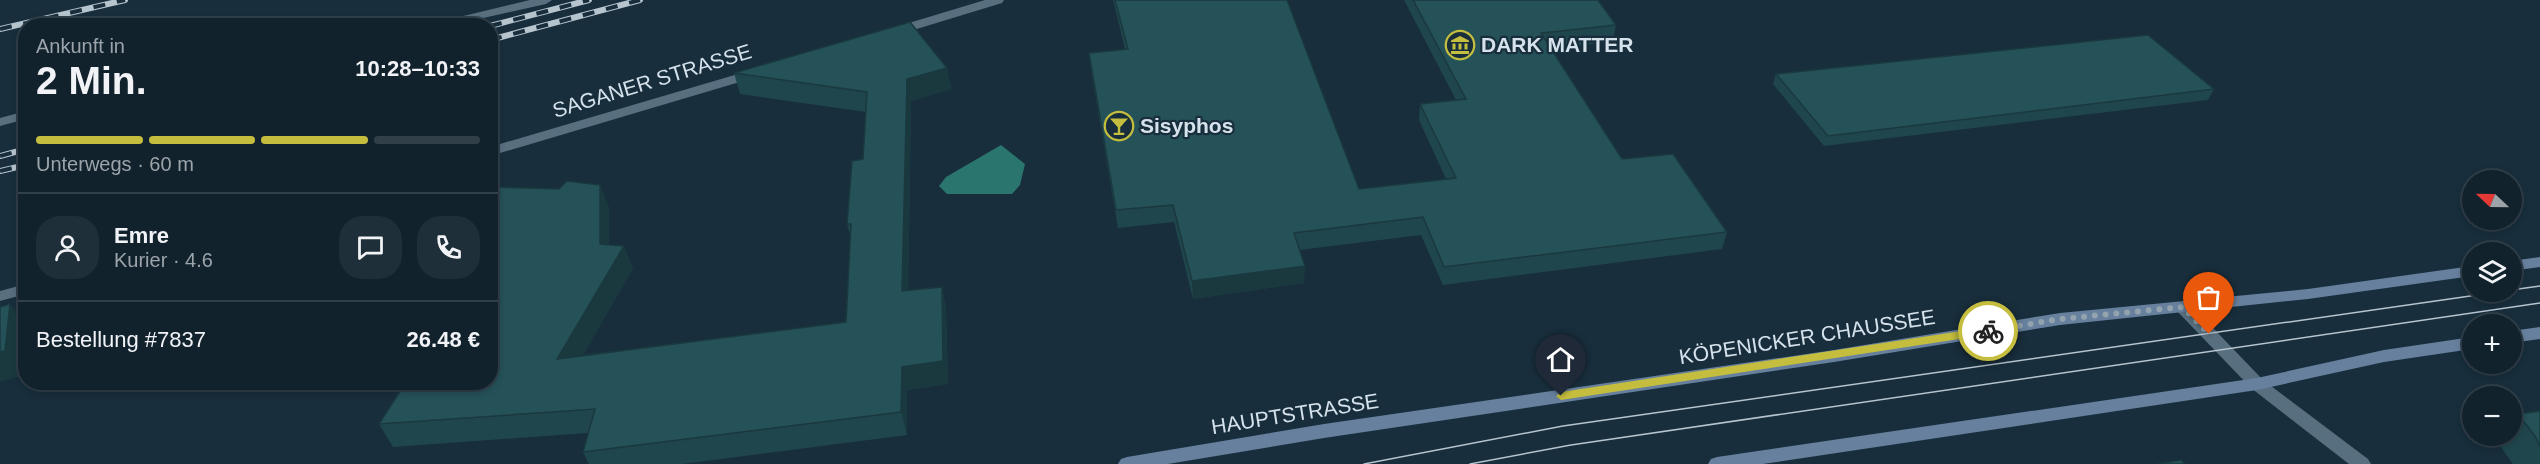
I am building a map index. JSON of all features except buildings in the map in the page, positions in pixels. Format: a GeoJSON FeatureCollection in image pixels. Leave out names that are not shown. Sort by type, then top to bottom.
{"type":"FeatureCollection","features":[{"type":"Feature","properties":{"kind":"main road"},"geometry":{"type":"LineString","coordinates":[[2522,264],[2540,262]]}},
{"type":"Feature","properties":{"kind":"main road","name":"KÖPENICKER CHAUSSEE"},"geometry":{"type":"LineString","coordinates":[[1471,409],[1822,358],[2060,319],[2308,294],[2462,272]]}},
{"type":"Feature","properties":{"kind":"main road"},"geometry":{"type":"LineString","coordinates":[[2522,335],[2540,333]]}},
{"type":"Feature","properties":{"kind":"main road"},"geometry":{"type":"LineString","coordinates":[[1717,464],[2257,384],[2384,356],[2462,344]]}},
{"type":"Feature","properties":{"kind":"main road","name":"HAUPTSTRASSE"},"geometry":{"type":"LineString","coordinates":[[1127,464],[1471,409]]}},
{"type":"Feature","properties":{"kind":"street"},"geometry":{"type":"LineString","coordinates":[[464,18],[546,0]]}},
{"type":"Feature","properties":{"kind":"street"},"geometry":{"type":"LineString","coordinates":[[874,37],[998,0]]}},
{"type":"Feature","properties":{"kind":"street","name":"SAGANER STRASSE"},"geometry":{"type":"LineString","coordinates":[[498,150],[773,67]]}},
{"type":"Feature","properties":{"kind":"street"},"geometry":{"type":"LineString","coordinates":[[0,122],[18,117]]}},
{"type":"Feature","properties":{"kind":"street"},"geometry":{"type":"LineString","coordinates":[[0,296],[18,291]]}},
{"type":"Feature","properties":{"kind":"street"},"geometry":{"type":"LineString","coordinates":[[2183,307],[2257,384],[2362,464]]}},
{"type":"Feature","properties":{"kind":"shaded area"},"geometry":{"type":"Polygon","coordinates":[[[1001,145],[1025,164],[1020,185],[1012,194],[947,194],[939,186],[946,177],[1001,145]]]}},
{"type":"Feature","properties":{"kind":"tram line"},"geometry":{"type":"LineString","coordinates":[[2522,288],[2540,286]]}},
{"type":"Feature","properties":{"kind":"tram line"},"geometry":{"type":"LineString","coordinates":[[1364,464],[1563,426],[2462,297]]}},
{"type":"Feature","properties":{"kind":"tram line"},"geometry":{"type":"LineString","coordinates":[[1470,464],[1571,445],[2540,303]]}},
{"type":"Feature","properties":{"kind":"railway"},"geometry":{"type":"LineString","coordinates":[[47,18],[125,0]]}},
{"type":"Feature","properties":{"kind":"railway"},"geometry":{"type":"LineString","coordinates":[[498,24],[589,0]]}},
{"type":"Feature","properties":{"kind":"railway"},"geometry":{"type":"LineString","coordinates":[[498,38],[640,0]]}},
{"type":"Feature","properties":{"kind":"railway"},"geometry":{"type":"LineString","coordinates":[[0,29],[18,25]]}},
{"type":"Feature","properties":{"kind":"railway"},"geometry":{"type":"LineString","coordinates":[[0,156],[18,151]]}},
{"type":"Feature","properties":{"kind":"railway"},"geometry":{"type":"LineString","coordinates":[[0,171],[18,167]]}},
{"type":"Feature","properties":{"kind":"way so far"},"geometry":{"type":"LineString","coordinates":[[1988,331],[2060,319],[2183,307],[2209,334]]}},
{"type":"Feature","properties":{"kind":"place","name":"DARK MATTER"},"geometry":{"type":"Point","coordinates":[1460,45]}},
{"type":"Feature","properties":{"kind":"place","name":"Sisyphos"},"geometry":{"type":"Point","coordinates":[1119,126]}},
{"type":"Feature","properties":{"kind":"route"},"geometry":{"type":"LineString","coordinates":[[1561,396],[1988,331]]}}]}
